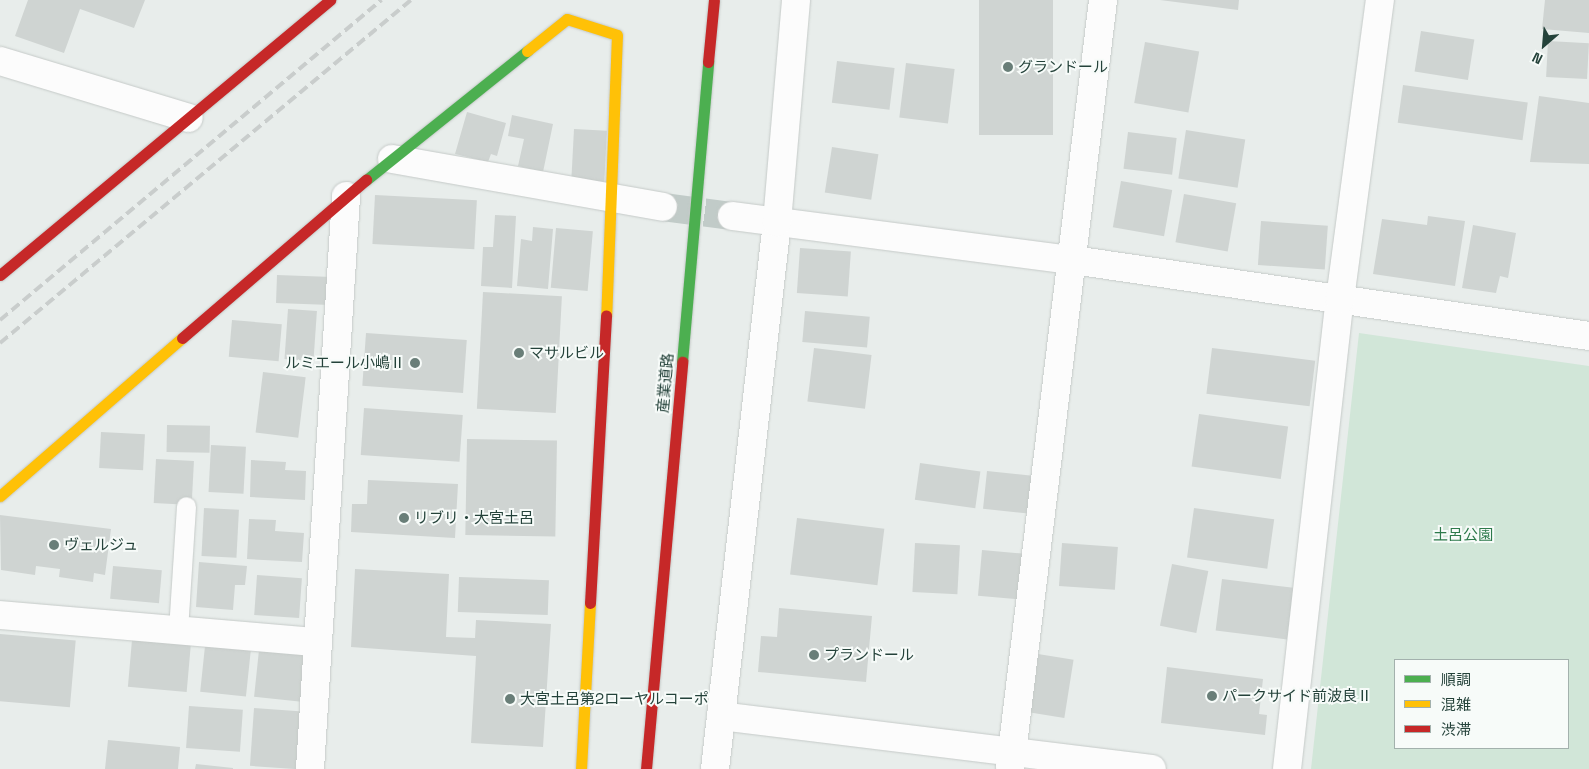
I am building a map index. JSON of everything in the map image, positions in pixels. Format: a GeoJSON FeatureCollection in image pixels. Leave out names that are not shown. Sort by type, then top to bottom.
{"type":"FeatureCollection","features":[{"type":"Feature","properties":{"kind":"street"},"geometry":{"type":"LineString","coordinates":[[0,275],[330,0]]}},
{"type":"Feature","properties":{"kind":"street","name":"産業道路"},"geometry":{"type":"LineString","coordinates":[[646,769],[714,0]]}},
{"type":"Feature","properties":{"kind":"street"},"geometry":{"type":"LineString","coordinates":[[715,769],[777,222],[796,0]]}},
{"type":"Feature","properties":{"kind":"street"},"geometry":{"type":"LineString","coordinates":[[1012,760],[1103,0]]}},
{"type":"Feature","properties":{"kind":"street"},"geometry":{"type":"LineString","coordinates":[[1287,769],[1340,299],[1380,0]]}},
{"type":"Feature","properties":{"kind":"street"},"geometry":{"type":"LineString","coordinates":[[0,496],[346,196],[567,19],[617,35],[612,201],[581,769]]}},
{"type":"Feature","properties":{"kind":"street"},"geometry":{"type":"LineString","coordinates":[[0,61],[189,118]]}},
{"type":"Feature","properties":{"kind":"street"},"geometry":{"type":"LineString","coordinates":[[392,159],[612,201],[663,207]]}},
{"type":"Feature","properties":{"kind":"street"},"geometry":{"type":"LineString","coordinates":[[310,769],[346,196]]}},
{"type":"Feature","properties":{"kind":"street"},"geometry":{"type":"LineString","coordinates":[[732,216],[1073,260],[1589,336]]}},
{"type":"Feature","properties":{"kind":"street"},"geometry":{"type":"LineString","coordinates":[[0,615],[318,642]]}},
{"type":"Feature","properties":{"kind":"street"},"geometry":{"type":"LineString","coordinates":[[721,716],[1012,760],[1152,769]]}},
{"type":"Feature","properties":{"kind":"lane"},"geometry":{"type":"LineString","coordinates":[[178,630],[186,506]]}},
{"type":"Feature","properties":{"kind":"green space","name":"土呂公園"},"geometry":{"type":"Polygon","coordinates":[[[1359,333],[1589,366],[1589,769],[1311,769],[1359,333]]]}},
{"type":"Feature","properties":{"kind":"building"},"geometry":{"type":"Polygon","coordinates":[[[28,0],[145,0],[134,28],[80,9],[64,53],[15,36],[28,0]]]}},
{"type":"Feature","properties":{"kind":"building","name":"グランドール"},"geometry":{"type":"Polygon","coordinates":[[[979,0],[1053,0],[1053,135],[979,135],[979,0]]]}},
{"type":"Feature","properties":{"kind":"building"},"geometry":{"type":"Polygon","coordinates":[[[1160,0],[1239,0],[1238,10],[1160,0]]]}},
{"type":"Feature","properties":{"kind":"building"},"geometry":{"type":"Polygon","coordinates":[[[1545,0],[1589,0],[1589,33],[1542,29],[1545,0]]]}},
{"type":"Feature","properties":{"kind":"building"},"geometry":{"type":"Polygon","coordinates":[[[1421,31],[1474,39],[1468,80],[1415,71],[1421,31]]]}},
{"type":"Feature","properties":{"kind":"building"},"geometry":{"type":"Polygon","coordinates":[[[1548,41],[1589,43],[1587,79],[1546,77],[1548,41]]]}},
{"type":"Feature","properties":{"kind":"building"},"geometry":{"type":"Polygon","coordinates":[[[1145,42],[1199,52],[1188,113],[1134,103],[1145,42]]]}},
{"type":"Feature","properties":{"kind":"building"},"geometry":{"type":"Polygon","coordinates":[[[837,61],[895,68],[889,110],[832,103],[837,61]]]}},
{"type":"Feature","properties":{"kind":"building"},"geometry":{"type":"Polygon","coordinates":[[[906,63],[955,69],[948,124],[899,118],[906,63]]]}},
{"type":"Feature","properties":{"kind":"building"},"geometry":{"type":"Polygon","coordinates":[[[1403,85],[1528,103],[1522,140],[1398,123],[1403,85]]]}},
{"type":"Feature","properties":{"kind":"building"},"geometry":{"type":"Polygon","coordinates":[[[1539,96],[1589,103],[1589,164],[1530,162],[1539,96]]]}},
{"type":"Feature","properties":{"kind":"building"},"geometry":{"type":"Polygon","coordinates":[[[467,112],[506,123],[497,156],[491,154],[488,162],[455,154],[467,112]]]}},
{"type":"Feature","properties":{"kind":"building"},"geometry":{"type":"Polygon","coordinates":[[[512,115],[553,124],[543,172],[518,166],[524,139],[508,136],[512,115]]]}},
{"type":"Feature","properties":{"kind":"building"},"geometry":{"type":"Polygon","coordinates":[[[574,129],[607,131],[604,182],[571,180],[574,129]]]}},
{"type":"Feature","properties":{"kind":"building"},"geometry":{"type":"Polygon","coordinates":[[[1186,130],[1245,139],[1238,188],[1178,178],[1186,130]]]}},
{"type":"Feature","properties":{"kind":"building"},"geometry":{"type":"Polygon","coordinates":[[[1128,132],[1177,138],[1172,175],[1123,169],[1128,132]]]}},
{"type":"Feature","properties":{"kind":"building"},"geometry":{"type":"Polygon","coordinates":[[[832,147],[878,154],[871,200],[825,192],[832,147]]]}},
{"type":"Feature","properties":{"kind":"building"},"geometry":{"type":"Polygon","coordinates":[[[1121,181],[1172,190],[1164,236],[1113,227],[1121,181]]]}},
{"type":"Feature","properties":{"kind":"building"},"geometry":{"type":"Polygon","coordinates":[[[1184,194],[1236,203],[1228,251],[1175,242],[1184,194]]]}},
{"type":"Feature","properties":{"kind":"building"},"geometry":{"type":"Polygon","coordinates":[[[375,195],[477,200],[474,249],[372,244],[375,195]]]}},
{"type":"Feature","properties":{"kind":"building"},"geometry":{"type":"Polygon","coordinates":[[[495,215],[516,216],[512,288],[481,286],[483,247],[493,247],[495,215]]]}},
{"type":"Feature","properties":{"kind":"building"},"geometry":{"type":"Polygon","coordinates":[[[1428,216],[1465,221],[1455,286],[1373,274],[1382,219],[1427,225],[1428,216]]]}},
{"type":"Feature","properties":{"kind":"building"},"geometry":{"type":"Polygon","coordinates":[[[1261,221],[1328,226],[1325,270],[1258,265],[1261,221]]]}},
{"type":"Feature","properties":{"kind":"building"},"geometry":{"type":"Polygon","coordinates":[[[1473,225],[1516,233],[1508,278],[1500,276],[1496,293],[1462,288],[1473,225]]]}},
{"type":"Feature","properties":{"kind":"building"},"geometry":{"type":"Polygon","coordinates":[[[533,227],[553,229],[548,289],[517,286],[521,239],[532,241],[533,227]]]}},
{"type":"Feature","properties":{"kind":"building"},"geometry":{"type":"Polygon","coordinates":[[[556,228],[593,231],[588,291],[551,288],[556,228]]]}},
{"type":"Feature","properties":{"kind":"building"},"geometry":{"type":"Polygon","coordinates":[[[800,248],[851,252],[848,296],[797,293],[800,248]]]}},
{"type":"Feature","properties":{"kind":"building"},"geometry":{"type":"Polygon","coordinates":[[[277,275],[332,277],[331,305],[276,303],[277,275]]]}},
{"type":"Feature","properties":{"kind":"building","name":"マサルビル"},"geometry":{"type":"Polygon","coordinates":[[[483,292],[562,296],[556,413],[477,409],[483,292]]]}},
{"type":"Feature","properties":{"kind":"building"},"geometry":{"type":"Polygon","coordinates":[[[288,309],[317,311],[313,361],[285,359],[288,309]]]}},
{"type":"Feature","properties":{"kind":"building"},"geometry":{"type":"Polygon","coordinates":[[[805,311],[870,317],[867,348],[802,342],[805,311]]]}},
{"type":"Feature","properties":{"kind":"building"},"geometry":{"type":"Polygon","coordinates":[[[232,320],[282,324],[279,361],[229,357],[232,320]]]}},
{"type":"Feature","properties":{"kind":"building","name":"ルミエール小嶋Ⅱ"},"geometry":{"type":"Polygon","coordinates":[[[366,333],[467,340],[463,393],[362,386],[366,333]]]}},
{"type":"Feature","properties":{"kind":"building"},"geometry":{"type":"Polygon","coordinates":[[[814,348],[872,355],[865,409],[807,402],[814,348]]]}},
{"type":"Feature","properties":{"kind":"building"},"geometry":{"type":"Polygon","coordinates":[[[1212,348],[1315,361],[1310,406],[1206,394],[1212,348]]]}},
{"type":"Feature","properties":{"kind":"building"},"geometry":{"type":"Polygon","coordinates":[[[263,372],[306,377],[298,438],[256,433],[263,372]]]}},
{"type":"Feature","properties":{"kind":"building"},"geometry":{"type":"Polygon","coordinates":[[[364,408],[463,415],[459,462],[361,455],[364,408]]]}},
{"type":"Feature","properties":{"kind":"building"},"geometry":{"type":"Polygon","coordinates":[[[1199,414],[1288,427],[1281,479],[1192,466],[1199,414]]]}},
{"type":"Feature","properties":{"kind":"building"},"geometry":{"type":"Polygon","coordinates":[[[167,425],[210,426],[210,453],[167,452],[167,425]]]}},
{"type":"Feature","properties":{"kind":"building"},"geometry":{"type":"Polygon","coordinates":[[[101,432],[145,434],[143,470],[99,468],[101,432]]]}},
{"type":"Feature","properties":{"kind":"building"},"geometry":{"type":"Polygon","coordinates":[[[467,439],[557,441],[555,537],[465,535],[467,439]]]}},
{"type":"Feature","properties":{"kind":"building"},"geometry":{"type":"Polygon","coordinates":[[[211,445],[246,447],[243,494],[209,492],[211,445]]]}},
{"type":"Feature","properties":{"kind":"building"},"geometry":{"type":"Polygon","coordinates":[[[156,459],[194,461],[192,505],[154,503],[156,459]]]}},
{"type":"Feature","properties":{"kind":"building"},"geometry":{"type":"Polygon","coordinates":[[[251,460],[286,462],[285,470],[306,471],[305,500],[250,497],[251,460]]]}},
{"type":"Feature","properties":{"kind":"building"},"geometry":{"type":"Polygon","coordinates":[[[920,463],[980,471],[975,508],[915,500],[920,463]]]}},
{"type":"Feature","properties":{"kind":"building"},"geometry":{"type":"Polygon","coordinates":[[[987,471],[1042,477],[1038,515],[983,509],[987,471]]]}},
{"type":"Feature","properties":{"kind":"building","name":"リブリ・大宮土呂"},"geometry":{"type":"Polygon","coordinates":[[[368,480],[458,484],[455,538],[351,532],[352,504],[367,504],[368,480]]]}},
{"type":"Feature","properties":{"kind":"building"},"geometry":{"type":"Polygon","coordinates":[[[204,508],[239,510],[236,558],[201,556],[204,508]]]}},
{"type":"Feature","properties":{"kind":"building"},"geometry":{"type":"Polygon","coordinates":[[[1194,508],[1274,519],[1267,569],[1187,558],[1194,508]]]}},
{"type":"Feature","properties":{"kind":"building","name":"ヴェルジュ"},"geometry":{"type":"Polygon","coordinates":[[[0,515],[111,529],[105,575],[94,573],[93,582],[59,577],[60,569],[36,566],[35,575],[1,570],[0,515]]]}},
{"type":"Feature","properties":{"kind":"building"},"geometry":{"type":"Polygon","coordinates":[[[797,518],[884,529],[877,585],[790,575],[797,518]]]}},
{"type":"Feature","properties":{"kind":"building"},"geometry":{"type":"Polygon","coordinates":[[[249,519],[276,520],[275,531],[304,533],[302,562],[247,559],[249,519]]]}},
{"type":"Feature","properties":{"kind":"building"},"geometry":{"type":"Polygon","coordinates":[[[915,543],[960,545],[957,594],[912,592],[915,543]]]}},
{"type":"Feature","properties":{"kind":"building"},"geometry":{"type":"Polygon","coordinates":[[[1062,543],[1118,547],[1115,590],[1059,586],[1062,543]]]}},
{"type":"Feature","properties":{"kind":"building"},"geometry":{"type":"Polygon","coordinates":[[[982,550],[1028,554],[1024,600],[978,596],[982,550]]]}},
{"type":"Feature","properties":{"kind":"building"},"geometry":{"type":"Polygon","coordinates":[[[199,562],[247,566],[245,585],[235,585],[233,610],[196,607],[199,562]]]}},
{"type":"Feature","properties":{"kind":"building"},"geometry":{"type":"Polygon","coordinates":[[[1172,564],[1208,571],[1196,633],[1160,626],[1172,564]]]}},
{"type":"Feature","properties":{"kind":"building"},"geometry":{"type":"Polygon","coordinates":[[[113,566],[162,570],[159,603],[110,599],[113,566]]]}},
{"type":"Feature","properties":{"kind":"building"},"geometry":{"type":"Polygon","coordinates":[[[355,569],[449,574],[446,637],[475,638],[476,620],[551,624],[543,747],[471,743],[476,656],[351,647],[355,569]]]}},
{"type":"Feature","properties":{"kind":"building"},"geometry":{"type":"Polygon","coordinates":[[[257,575],[302,578],[299,618],[254,615],[257,575]]]}},
{"type":"Feature","properties":{"kind":"building"},"geometry":{"type":"Polygon","coordinates":[[[459,577],[549,580],[548,615],[458,612],[459,577]]]}},
{"type":"Feature","properties":{"kind":"building"},"geometry":{"type":"Polygon","coordinates":[[[1222,579],[1293,588],[1287,639],[1216,631],[1222,579]]]}},
{"type":"Feature","properties":{"kind":"building","name":"プランドール"},"geometry":{"type":"Polygon","coordinates":[[[779,608],[872,616],[866,682],[758,672],[761,636],[777,637],[779,608]]]}},
{"type":"Feature","properties":{"kind":"building"},"geometry":{"type":"Polygon","coordinates":[[[0,634],[76,641],[70,707],[0,701],[0,634]]]}},
{"type":"Feature","properties":{"kind":"building"},"geometry":{"type":"Polygon","coordinates":[[[132,640],[191,645],[187,692],[128,687],[132,640]]]}},
{"type":"Feature","properties":{"kind":"building"},"geometry":{"type":"Polygon","coordinates":[[[205,646],[251,651],[246,697],[200,692],[205,646]]]}},
{"type":"Feature","properties":{"kind":"building"},"geometry":{"type":"Polygon","coordinates":[[[259,650],[309,655],[304,702],[254,697],[259,650]]]}},
{"type":"Feature","properties":{"kind":"building"},"geometry":{"type":"Polygon","coordinates":[[[1038,654],[1074,660],[1064,718],[1029,712],[1038,654]]]}},
{"type":"Feature","properties":{"kind":"building","name":"パークサイド前波良Ⅱ"},"geometry":{"type":"Polygon","coordinates":[[[1167,667],[1263,679],[1259,714],[1267,715],[1265,735],[1161,723],[1167,667]]]}},
{"type":"Feature","properties":{"kind":"building"},"geometry":{"type":"Polygon","coordinates":[[[189,706],[243,710],[240,752],[186,748],[189,706]]]}},
{"type":"Feature","properties":{"kind":"building"},"geometry":{"type":"Polygon","coordinates":[[[254,708],[306,712],[302,769],[250,766],[254,708]]]}},
{"type":"Feature","properties":{"kind":"building"},"geometry":{"type":"Polygon","coordinates":[[[108,740],[180,747],[178,769],[105,769],[108,740]]]}},
{"type":"Feature","properties":{"kind":"building"},"geometry":{"type":"Polygon","coordinates":[[[196,764],[233,768],[233,769],[195,769],[196,764]]]}},
{"type":"Feature","properties":{"kind":"tunnel"},"geometry":{"type":"LineString","coordinates":[[663,207],[732,216]]}},
{"type":"Feature","properties":{"kind":"railway"},"geometry":{"type":"LineString","coordinates":[[0,320],[382,0]]}},
{"type":"Feature","properties":{"kind":"railway"},"geometry":{"type":"LineString","coordinates":[[0,343],[411,0]]}},
{"type":"Feature","properties":{"kind":"traffic: fast"},"geometry":{"type":"LineString","coordinates":[[366,180],[527,51]]}},
{"type":"Feature","properties":{"kind":"traffic: fast"},"geometry":{"type":"LineString","coordinates":[[682,362],[708,62]]}},
{"type":"Feature","properties":{"kind":"traffic: slow"},"geometry":{"type":"LineString","coordinates":[[527,51],[567,19],[617,35],[606,315]]}},
{"type":"Feature","properties":{"kind":"traffic: slow"},"geometry":{"type":"LineString","coordinates":[[0,496],[182,338]]}},
{"type":"Feature","properties":{"kind":"traffic: slow"},"geometry":{"type":"LineString","coordinates":[[581,769],[590,603]]}},
{"type":"Feature","properties":{"kind":"traffic: jam"},"geometry":{"type":"LineString","coordinates":[[0,275],[330,0]]}},
{"type":"Feature","properties":{"kind":"traffic: jam"},"geometry":{"type":"LineString","coordinates":[[708,62],[714,0]]}},
{"type":"Feature","properties":{"kind":"traffic: jam"},"geometry":{"type":"LineString","coordinates":[[182,338],[366,180]]}},
{"type":"Feature","properties":{"kind":"traffic: jam"},"geometry":{"type":"LineString","coordinates":[[590,603],[606,315]]}},
{"type":"Feature","properties":{"kind":"traffic: jam"},"geometry":{"type":"LineString","coordinates":[[646,769],[682,362]]}},
{"type":"Feature","properties":{"kind":"place","name":"グランドール"},"geometry":{"type":"Point","coordinates":[1008,67]}},
{"type":"Feature","properties":{"kind":"place","name":"マサルビル"},"geometry":{"type":"Point","coordinates":[519,353]}},
{"type":"Feature","properties":{"kind":"place","name":"ルミエール小嶋Ⅱ"},"geometry":{"type":"Point","coordinates":[415,363]}},
{"type":"Feature","properties":{"kind":"place","name":"リブリ・大宮土呂"},"geometry":{"type":"Point","coordinates":[404,518]}},
{"type":"Feature","properties":{"kind":"place","name":"ヴェルジュ"},"geometry":{"type":"Point","coordinates":[54,545]}},
{"type":"Feature","properties":{"kind":"place","name":"プランドール"},"geometry":{"type":"Point","coordinates":[814,655]}},
{"type":"Feature","properties":{"kind":"place","name":"パークサイド前波良Ⅱ"},"geometry":{"type":"Point","coordinates":[1212,696]}},
{"type":"Feature","properties":{"kind":"place","name":"大宮土呂第2ローヤルコーポ"},"geometry":{"type":"Point","coordinates":[510,699]}}]}
